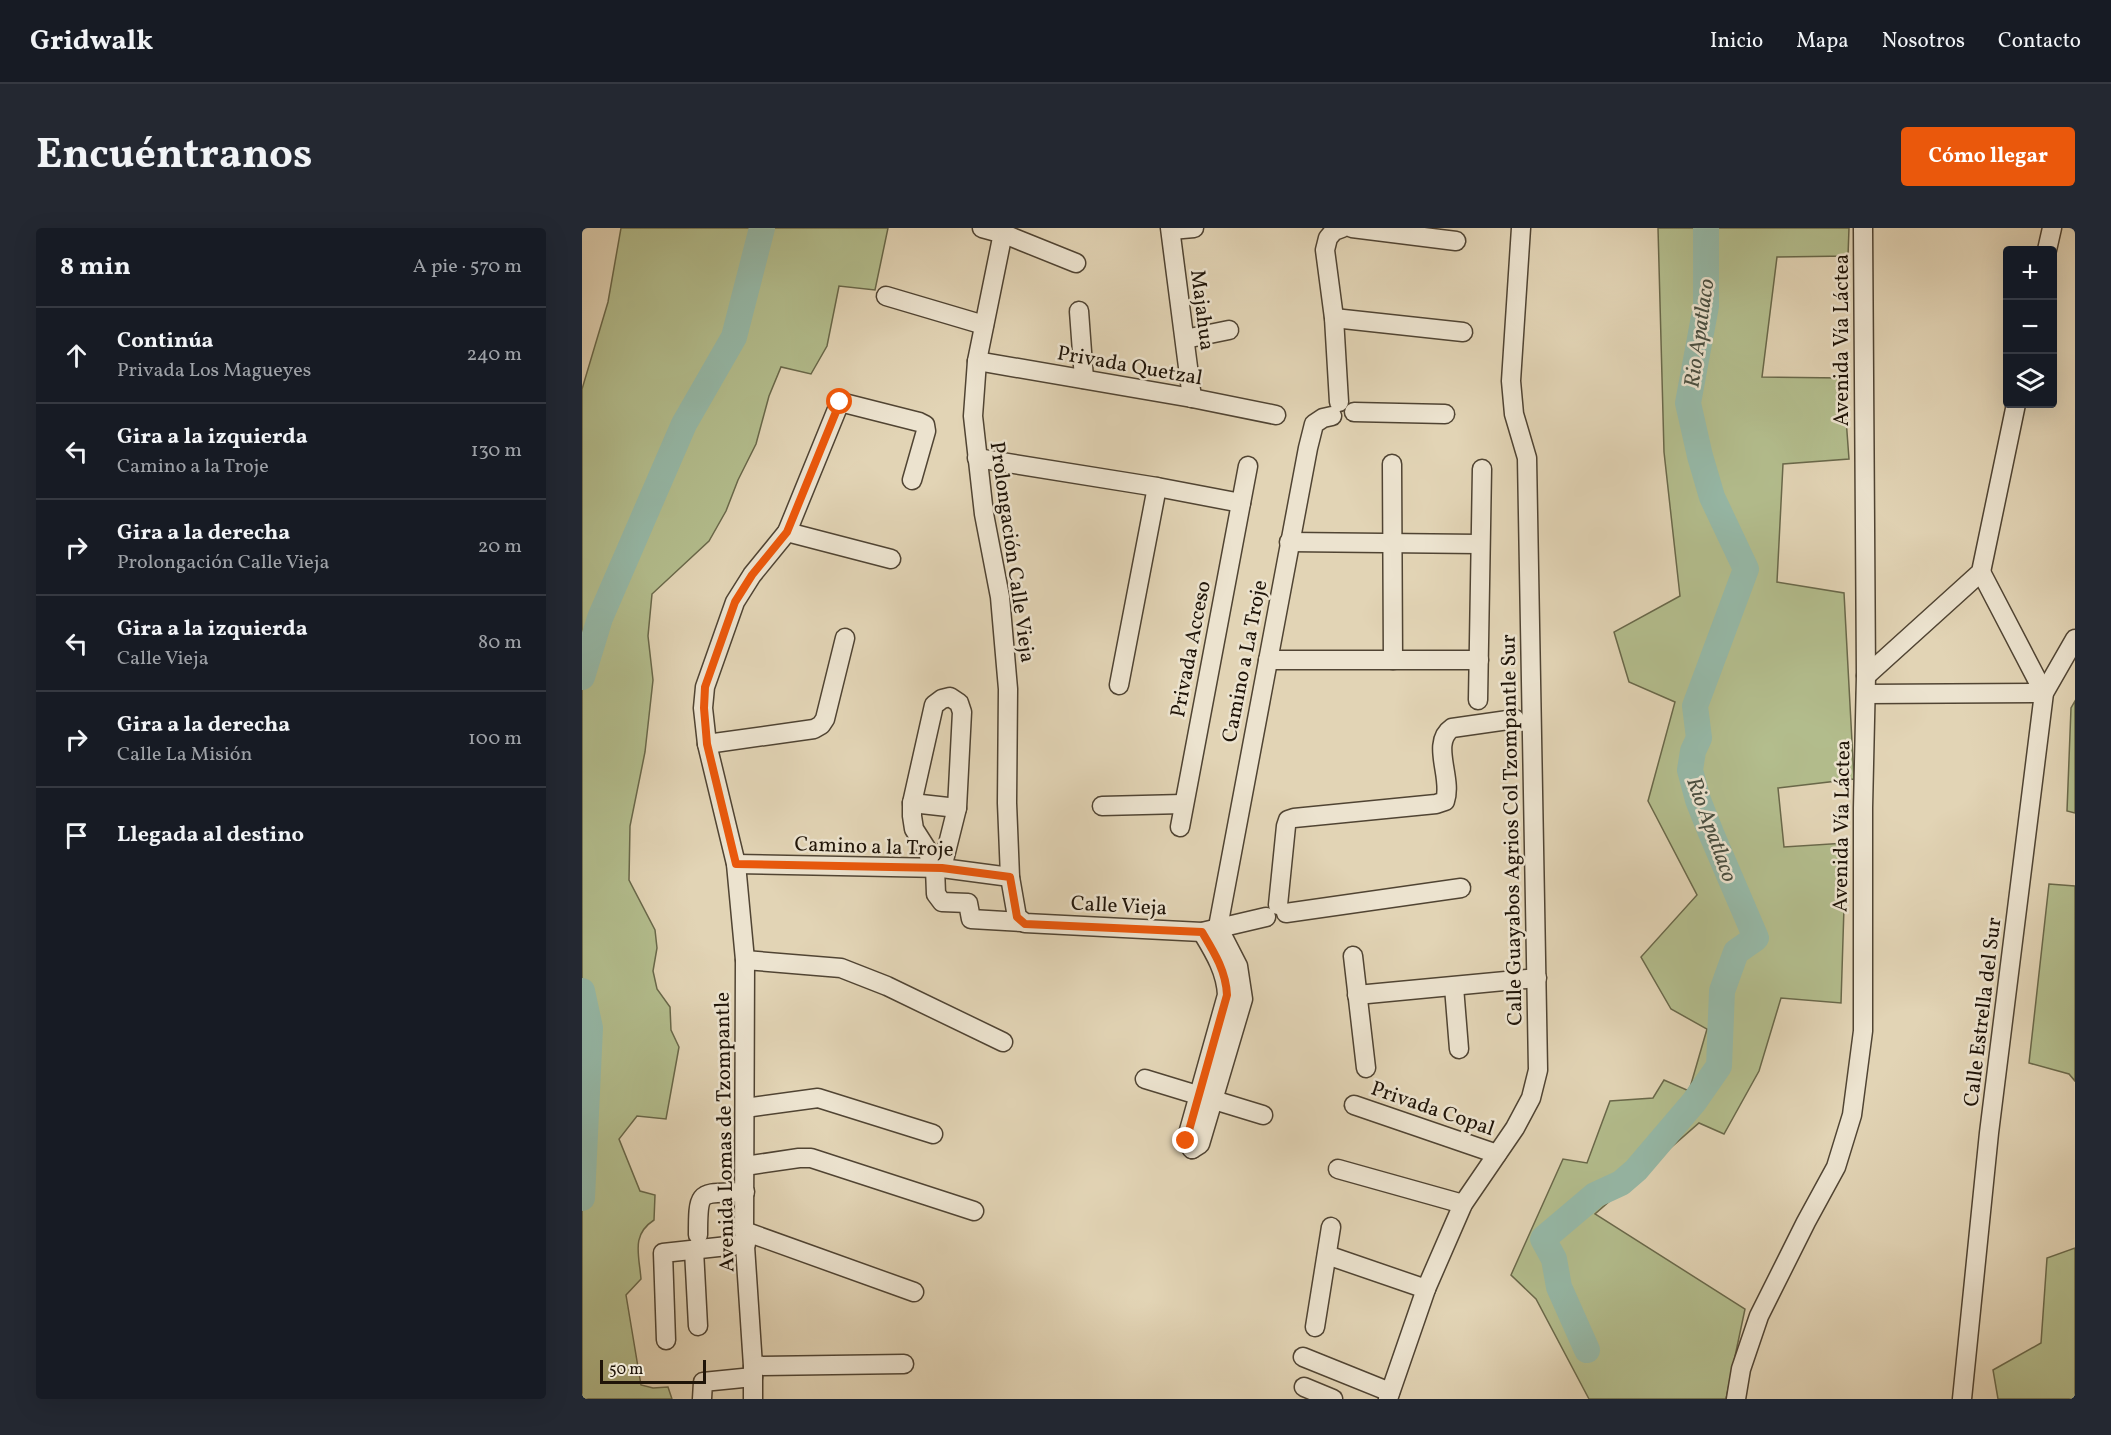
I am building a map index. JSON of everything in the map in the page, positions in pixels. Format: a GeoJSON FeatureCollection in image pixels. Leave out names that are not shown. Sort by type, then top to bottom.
{"type":"FeatureCollection","features":[{"type":"Feature","properties":{"kind":"street"},"geometry":{"type":"LineString","coordinates":[[982,228],[1004,231],[1076,263]]}},
{"type":"Feature","properties":{"kind":"street"},"geometry":{"type":"LineString","coordinates":[[1170,229],[1194,228]]}},
{"type":"Feature","properties":{"kind":"street"},"geometry":{"type":"LineString","coordinates":[[1342,228],[1334,231],[1328,238],[1325,250],[1342,410],[1445,414]]}},
{"type":"Feature","properties":{"kind":"street"},"geometry":{"type":"LineString","coordinates":[[1352,228],[1456,241]]}},
{"type":"Feature","properties":{"kind":"street","name":"Calle Guayabos Agrios Col Tzompantle Sur"},"geometry":{"type":"LineString","coordinates":[[1389,1396],[1426,1289],[1463,1204],[1515,1128],[1531,1098],[1538,1070],[1527,458],[1514,414],[1511,381],[1521,228]]}},
{"type":"Feature","properties":{"kind":"street","name":"Avenida Vía Láctea"},"geometry":{"type":"LineString","coordinates":[[1736,1399],[1741,1369],[1759,1316],[1836,1167],[1852,1115],[1863,1031],[1863,808],[1866,685],[1863,228]]}},
{"type":"Feature","properties":{"kind":"street"},"geometry":{"type":"LineString","coordinates":[[2048,246],[2052,228]]}},
{"type":"Feature","properties":{"kind":"street","name":"Majahua"},"geometry":{"type":"LineString","coordinates":[[1170,229],[1192,398]]}},
{"type":"Feature","properties":{"kind":"street","name":"Prolongación Calle Vieja"},"geometry":{"type":"LineString","coordinates":[[1004,231],[977,361],[973,416],[984,514],[1000,597],[1008,689],[1007,803],[1010,877],[1017,917],[1021,921]]}},
{"type":"Feature","properties":{"kind":"street"},"geometry":{"type":"LineString","coordinates":[[886,296],[984,325]]}},
{"type":"Feature","properties":{"kind":"street"},"geometry":{"type":"LineString","coordinates":[[1079,311],[1084,379]]}},
{"type":"Feature","properties":{"kind":"street"},"geometry":{"type":"LineString","coordinates":[[1334,318],[1463,333]]}},
{"type":"Feature","properties":{"kind":"street"},"geometry":{"type":"LineString","coordinates":[[1185,339],[1229,330]]}},
{"type":"Feature","properties":{"kind":"street","name":"Privada Quetzal"},"geometry":{"type":"LineString","coordinates":[[977,361],[1192,398],[1276,415]]}},
{"type":"Feature","properties":{"kind":"street","name":"Avenida Lomas de Tzompantle"},"geometry":{"type":"LineString","coordinates":[[753,1399],[745,1238],[745,960],[736,864],[707,744],[705,687],[735,602],[752,575],[787,532],[840,402],[925,425],[926,431],[912,480]]}},
{"type":"Feature","properties":{"kind":"street"},"geometry":{"type":"LineString","coordinates":[[1866,685],[1981,572],[2015,408]]}},
{"type":"Feature","properties":{"kind":"street","name":"Camino a La Troje"},"geometry":{"type":"LineString","coordinates":[[1210,929],[1268,660],[1289,542],[1314,424],[1342,410]]}},
{"type":"Feature","properties":{"kind":"street"},"geometry":{"type":"LineString","coordinates":[[977,458],[1241,503]]}},
{"type":"Feature","properties":{"kind":"street"},"geometry":{"type":"LineString","coordinates":[[1392,464],[1394,660]]}},
{"type":"Feature","properties":{"kind":"street","name":"Privada Acceso"},"geometry":{"type":"LineString","coordinates":[[1180,826],[1248,466]]}},
{"type":"Feature","properties":{"kind":"street"},"geometry":{"type":"LineString","coordinates":[[1478,700],[1482,469]]}},
{"type":"Feature","properties":{"kind":"street"},"geometry":{"type":"LineString","coordinates":[[1119,685],[1157,487]]}},
{"type":"Feature","properties":{"kind":"street"},"geometry":{"type":"LineString","coordinates":[[787,532],[891,559]]}},
{"type":"Feature","properties":{"kind":"street"},"geometry":{"type":"LineString","coordinates":[[1289,542],[1479,544]]}},
{"type":"Feature","properties":{"kind":"street"},"geometry":{"type":"LineString","coordinates":[[1981,572],[2044,693]]}},
{"type":"Feature","properties":{"kind":"street"},"geometry":{"type":"LineString","coordinates":[[707,744],[814,729],[821,725],[825,719],[845,638]]}},
{"type":"Feature","properties":{"kind":"street","name":"Calle Estrella del Sur"},"geometry":{"type":"LineString","coordinates":[[1962,1399],[1989,1133],[2044,693],[2075,639]]}},
{"type":"Feature","properties":{"kind":"street"},"geometry":{"type":"LineString","coordinates":[[1268,660],[1479,660]]}},
{"type":"Feature","properties":{"kind":"street"},"geometry":{"type":"LineString","coordinates":[[1866,685],[2044,693]]}},
{"type":"Feature","properties":{"kind":"street"},"geometry":{"type":"LineString","coordinates":[[950,697],[958,703],[962,712],[957,808],[936,868],[914,829],[912,803],[934,705],[950,697]]}},
{"type":"Feature","properties":{"kind":"street"},"geometry":{"type":"LineString","coordinates":[[1277,912],[1288,820],[1436,804],[1445,801],[1448,792],[1442,741],[1445,732],[1452,728],[1515,719]]}},
{"type":"Feature","properties":{"kind":"street"},"geometry":{"type":"LineString","coordinates":[[912,803],[957,808]]}},
{"type":"Feature","properties":{"kind":"street"},"geometry":{"type":"LineString","coordinates":[[1102,806],[1183,804]]}},
{"type":"Feature","properties":{"kind":"street","name":"Camino a la Troje"},"geometry":{"type":"LineString","coordinates":[[736,864],[936,868],[1010,877]]}},
{"type":"Feature","properties":{"kind":"street","name":"Calle Vieja"},"geometry":{"type":"LineString","coordinates":[[936,868],[936,894],[942,903],[968,903],[971,919],[1210,929],[1277,912],[1461,888]]}},
{"type":"Feature","properties":{"kind":"street"},"geometry":{"type":"LineString","coordinates":[[1189,1158],[1186,1141],[1206,1097],[1227,995],[1238,966],[1210,929]]}},
{"type":"Feature","properties":{"kind":"street"},"geometry":{"type":"LineString","coordinates":[[1353,956],[1366,1068]]}},
{"type":"Feature","properties":{"kind":"street"},"geometry":{"type":"LineString","coordinates":[[745,960],[841,968],[887,986],[1003,1042]]}},
{"type":"Feature","properties":{"kind":"street"},"geometry":{"type":"LineString","coordinates":[[1358,995],[1537,978]]}},
{"type":"Feature","properties":{"kind":"street"},"geometry":{"type":"LineString","coordinates":[[1454,987],[1459,1049]]}},
{"type":"Feature","properties":{"kind":"street"},"geometry":{"type":"LineString","coordinates":[[1145,1079],[1263,1114]]}},
{"type":"Feature","properties":{"kind":"street"},"geometry":{"type":"LineString","coordinates":[[745,1108],[818,1098],[933,1134]]}},
{"type":"Feature","properties":{"kind":"street","name":"Privada Copal"},"geometry":{"type":"LineString","coordinates":[[1354,1105],[1497,1154]]}},
{"type":"Feature","properties":{"kind":"street"},"geometry":{"type":"LineString","coordinates":[[745,1166],[811,1158],[974,1211]]}},
{"type":"Feature","properties":{"kind":"street"},"geometry":{"type":"LineString","coordinates":[[1338,1169],[1463,1204]]}},
{"type":"Feature","properties":{"kind":"street"},"geometry":{"type":"LineString","coordinates":[[698,1326],[696,1243],[700,1198],[710,1194],[745,1192]]}},
{"type":"Feature","properties":{"kind":"street"},"geometry":{"type":"LineString","coordinates":[[1315,1327],[1331,1227]]}},
{"type":"Feature","properties":{"kind":"street"},"geometry":{"type":"LineString","coordinates":[[666,1340],[663,1253],[696,1243],[745,1238],[914,1292]]}},
{"type":"Feature","properties":{"kind":"street"},"geometry":{"type":"LineString","coordinates":[[1327,1255],[1426,1289]]}},
{"type":"Feature","properties":{"kind":"street"},"geometry":{"type":"LineString","coordinates":[[1303,1357],[1389,1396]]}},
{"type":"Feature","properties":{"kind":"street"},"geometry":{"type":"LineString","coordinates":[[702,1399],[703,1382],[753,1371],[904,1364]]}},
{"type":"Feature","properties":{"kind":"street"},"geometry":{"type":"LineString","coordinates":[[1304,1387],[1333,1399]]}},
{"type":"Feature","properties":{"kind":"green space"},"geometry":{"type":"Polygon","coordinates":[[[621,228],[888,228],[875,290],[839,286],[827,346],[811,374],[781,367],[769,396],[756,444],[726,511],[709,541],[652,594],[648,636],[653,680],[645,752],[630,826],[629,880],[655,930],[657,948],[653,971],[657,989],[670,1007],[671,1030],[679,1047],[666,1119],[637,1116],[619,1139],[640,1191],[655,1195],[654,1220],[642,1232],[639,1239],[641,1279],[626,1295],[641,1385],[653,1388],[668,1387],[672,1399],[582,1399],[582,389],[608,302],[621,228]]]}},
{"type":"Feature","properties":{"kind":"green space"},"geometry":{"type":"Polygon","coordinates":[[[1658,228],[1849,228],[1848,256],[1777,257],[1762,377],[1843,378],[1849,459],[1783,464],[1777,582],[1844,593],[1854,779],[1778,788],[1784,847],[1846,843],[1841,1003],[1781,998],[1759,1071],[1724,1134],[1699,1123],[1595,1214],[1745,1309],[1726,1399],[1589,1399],[1536,1299],[1511,1275],[1563,1159],[1587,1163],[1610,1101],[1653,1098],[1664,1080],[1689,1091],[1707,1029],[1671,1009],[1641,957],[1697,895],[1648,801],[1675,702],[1629,682],[1614,632],[1680,596],[1664,452],[1658,228]]]}},
{"type":"Feature","properties":{"kind":"green space"},"geometry":{"type":"Polygon","coordinates":[[[2075,701],[2075,813],[2067,811],[2071,708],[2075,701]]]}},
{"type":"Feature","properties":{"kind":"green space"},"geometry":{"type":"Polygon","coordinates":[[[2049,884],[2075,886],[2075,1081],[2069,1074],[2029,1063],[2049,884]]]}},
{"type":"Feature","properties":{"kind":"green space"},"geometry":{"type":"Polygon","coordinates":[[[2075,1248],[2075,1399],[1998,1399],[1993,1370],[2041,1343],[2047,1258],[2075,1248]]]}},
{"type":"Feature","properties":{"kind":"waterway"},"geometry":{"type":"LineString","coordinates":[[582,677],[600,618],[684,424],[734,337],[762,228]]}},
{"type":"Feature","properties":{"kind":"waterway","name":"Rio Apatlaco"},"geometry":{"type":"LineString","coordinates":[[1587,1350],[1559,1287],[1554,1259],[1543,1239],[1595,1195],[1621,1183],[1636,1170],[1694,1102],[1719,1066],[1722,991],[1736,952],[1756,938],[1698,800],[1690,770],[1693,751],[1699,738],[1695,706],[1746,569],[1712,497],[1688,403],[1706,306],[1706,228]]}},
{"type":"Feature","properties":{"kind":"waterway"},"geometry":{"type":"LineString","coordinates":[[582,991],[590,1028],[582,1198]]}},
{"type":"Feature","properties":{"kind":"route"},"geometry":{"type":"LineString","coordinates":[[840,402],[787,532],[752,575],[735,602],[705,687],[707,744],[736,864],[942,868],[1010,877],[1017,917],[1025,924],[1202,932],[1226,979],[1227,995],[1186,1141]]}}]}
